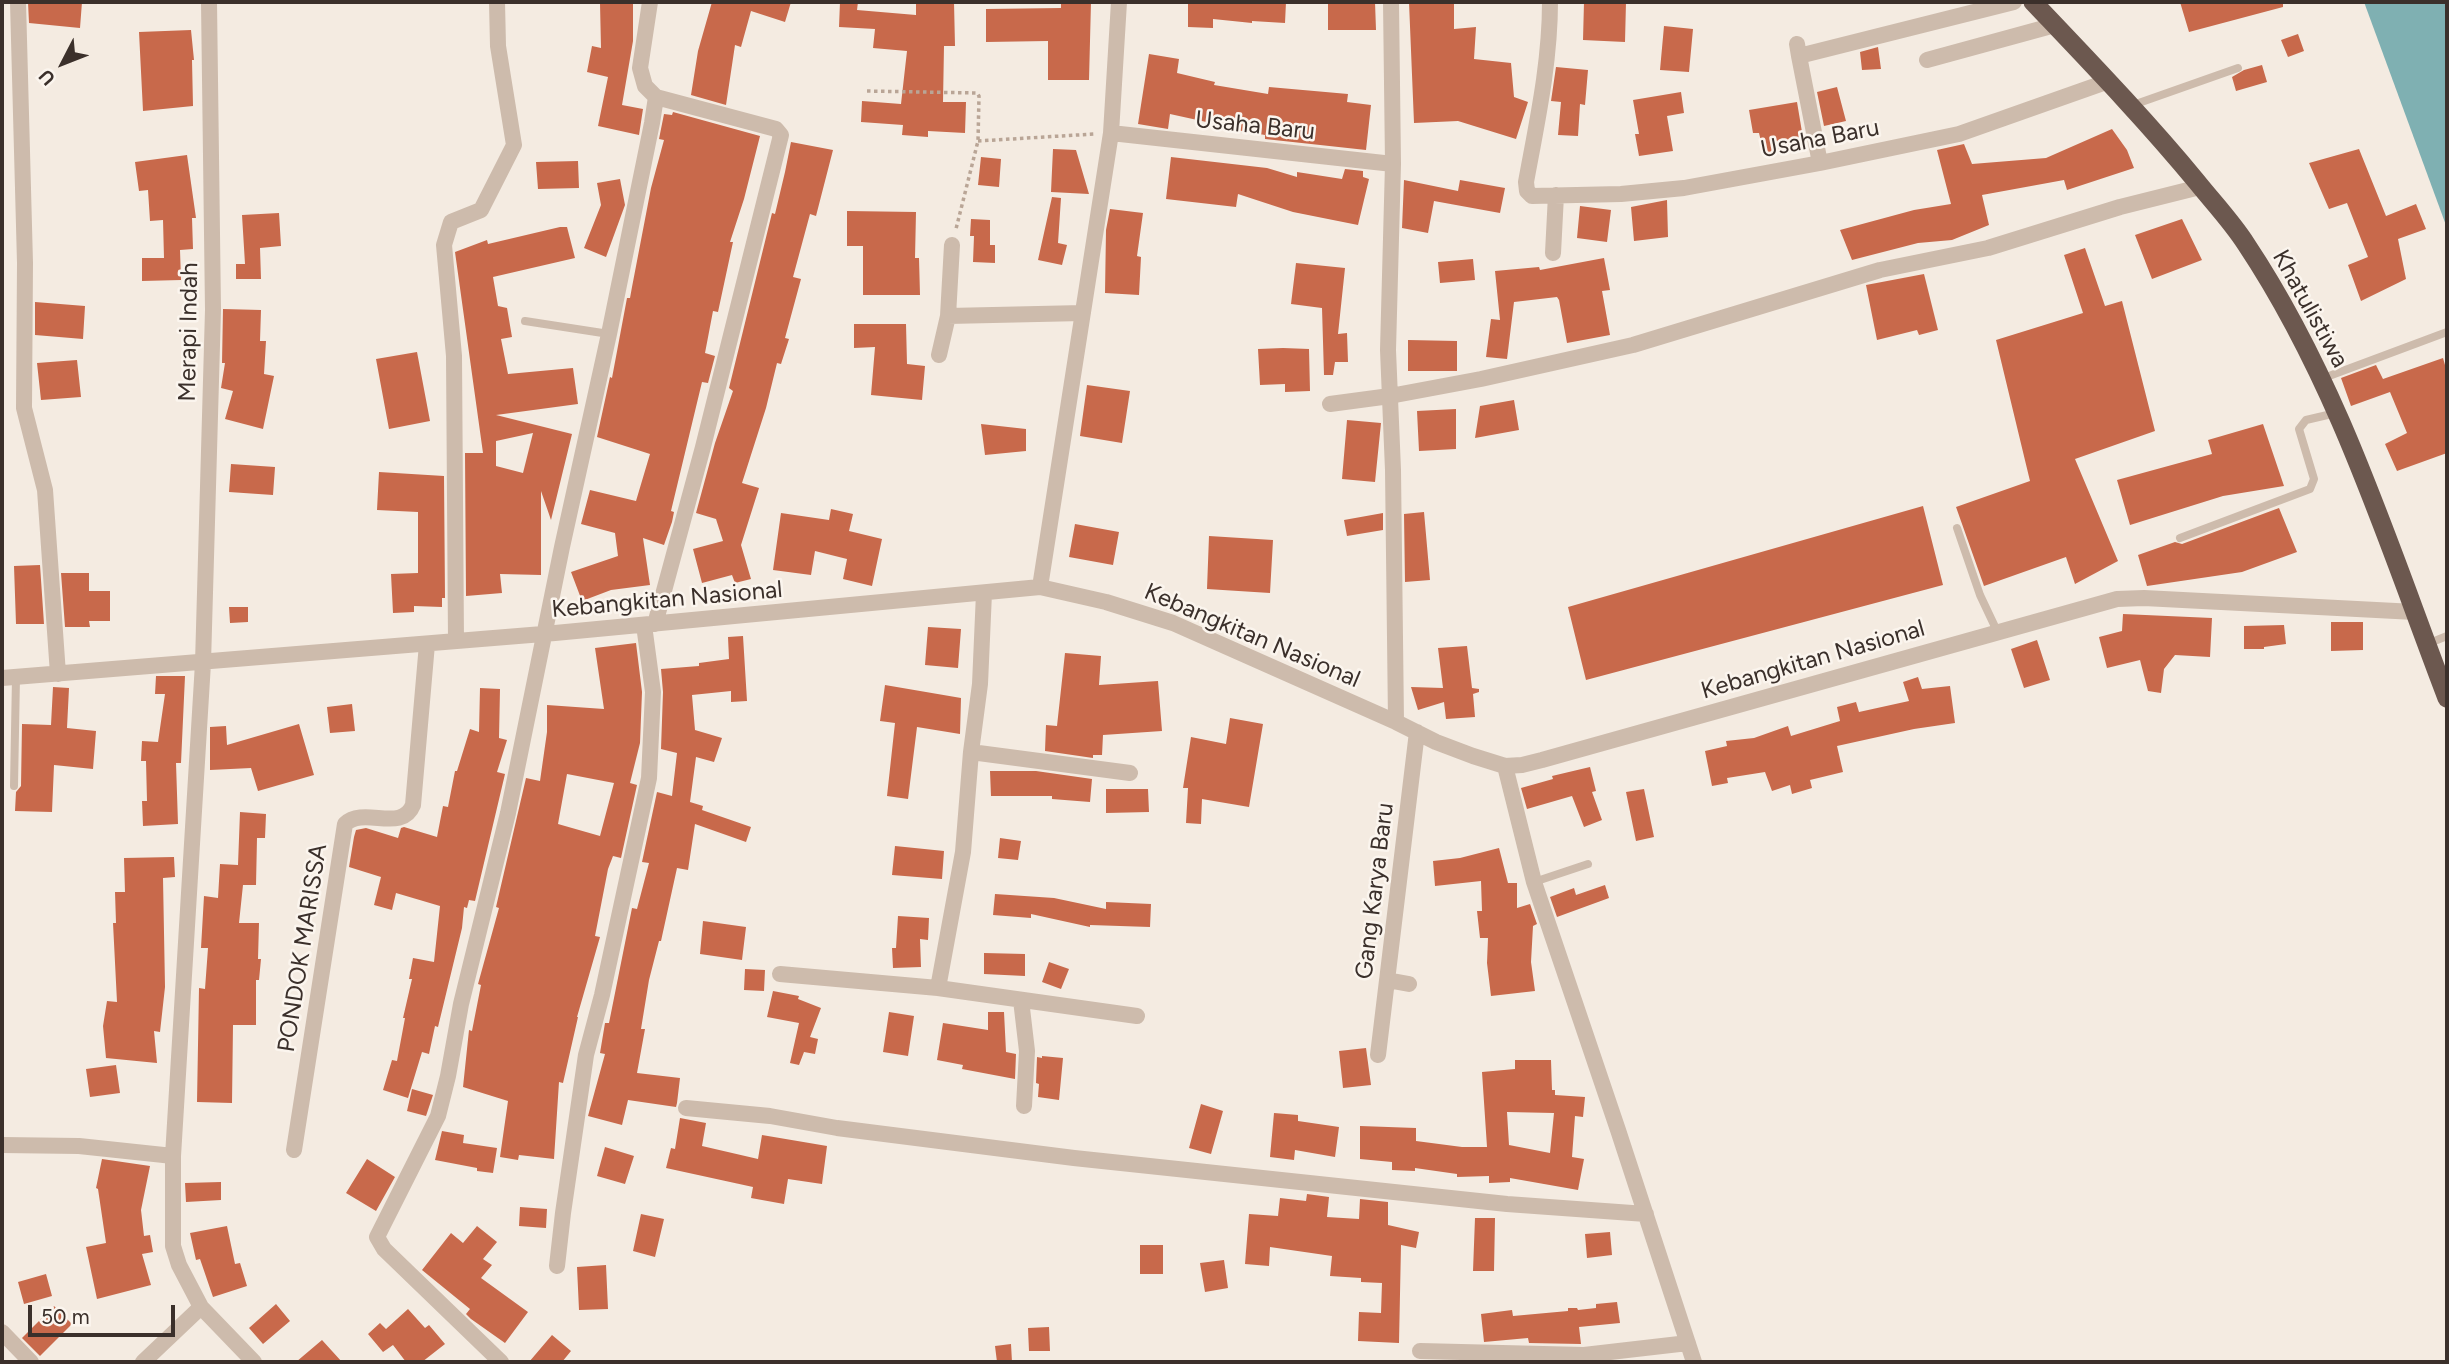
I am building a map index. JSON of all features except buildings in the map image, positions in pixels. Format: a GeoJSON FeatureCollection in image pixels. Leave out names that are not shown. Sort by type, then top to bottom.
{"type":"FeatureCollection","features":[{"type":"Feature","properties":{"kind":"highway","name":"Khatulistiwa"},"geometry":{"type":"LineString","coordinates":[[2033,2],[2109,81],[2200,187],[2245,243],[2282,303],[2321,379],[2367,486],[2447,698]]}},
{"type":"Feature","properties":{"kind":"street"},"geometry":{"type":"LineString","coordinates":[[18,2],[25,263],[24,408],[45,490],[58,674]]}},
{"type":"Feature","properties":{"kind":"street","name":"Merapi Indah"},"geometry":{"type":"LineString","coordinates":[[209,2],[213,310],[203,663],[173,1156],[173,1246],[179,1265],[201,1307],[254,1362]]}},
{"type":"Feature","properties":{"kind":"street"},"geometry":{"type":"LineString","coordinates":[[456,641],[454,356],[444,245],[451,222],[481,210],[514,145],[498,46],[497,2]]}},
{"type":"Feature","properties":{"kind":"street"},"geometry":{"type":"LineString","coordinates":[[557,1266],[586,1055],[649,778],[653,692],[650,624],[703,447],[781,135],[776,129],[656,97],[645,86],[640,68],[650,2]]}},
{"type":"Feature","properties":{"kind":"street"},"geometry":{"type":"LineString","coordinates":[[1040,587],[1111,133],[1119,2]]}},
{"type":"Feature","properties":{"kind":"street"},"geometry":{"type":"LineString","coordinates":[[1391,2],[1393,164],[1389,337],[1396,722]]}},
{"type":"Feature","properties":{"kind":"street","name":"Usaha Baru"},"geometry":{"type":"LineString","coordinates":[[1550,2],[1550,31],[1541,100],[1526,182],[1527,191],[1532,196],[1621,194],[1684,188],[1820,163],[1959,134],[2109,81]]}},
{"type":"Feature","properties":{"kind":"street"},"geometry":{"type":"LineString","coordinates":[[1820,163],[1798,50],[2014,2]]}},
{"type":"Feature","properties":{"kind":"street"},"geometry":{"type":"LineString","coordinates":[[1927,60],[2055,24]]}},
{"type":"Feature","properties":{"kind":"street"},"geometry":{"type":"LineString","coordinates":[[501,1362],[384,1249],[377,1237],[438,1116],[448,1076],[461,1004],[508,813],[656,97]]}},
{"type":"Feature","properties":{"kind":"street","name":"Usaha Baru"},"geometry":{"type":"LineString","coordinates":[[1111,133],[1393,164]]}},
{"type":"Feature","properties":{"kind":"street"},"geometry":{"type":"LineString","coordinates":[[1330,404],[1390,396],[1633,345],[1880,270],[1988,248],[2120,207],[2200,187]]}},
{"type":"Feature","properties":{"kind":"street"},"geometry":{"type":"LineString","coordinates":[[1553,253],[1556,195]]}},
{"type":"Feature","properties":{"kind":"street"},"geometry":{"type":"LineString","coordinates":[[939,355],[947,316],[952,245]]}},
{"type":"Feature","properties":{"kind":"street"},"geometry":{"type":"LineString","coordinates":[[947,316],[1083,313]]}},
{"type":"Feature","properties":{"kind":"street","name":"Kebangkitan Nasional"},"geometry":{"type":"LineString","coordinates":[[9,678],[545,634],[1040,587],[1105,602],[1173,623],[1417,732],[1473,756],[1505,766],[1542,760],[2116,599],[2144,598],[2414,612]]}},
{"type":"Feature","properties":{"kind":"street"},"geometry":{"type":"LineString","coordinates":[[938,988],[963,852],[971,752],[980,684],[984,593]]}},
{"type":"Feature","properties":{"kind":"street","name":"PONDOK MARISSA"},"geometry":{"type":"LineString","coordinates":[[294,1150],[345,824],[354,817],[402,818],[410,813],[413,805],[427,644]]}},
{"type":"Feature","properties":{"kind":"street","name":"Gang Karya Baru"},"geometry":{"type":"LineString","coordinates":[[1378,1055],[1417,732]]}},
{"type":"Feature","properties":{"kind":"street"},"geometry":{"type":"LineString","coordinates":[[971,752],[1130,773]]}},
{"type":"Feature","properties":{"kind":"street"},"geometry":{"type":"LineString","coordinates":[[1505,766],[1534,882],[1694,1362]]}},
{"type":"Feature","properties":{"kind":"street"},"geometry":{"type":"LineString","coordinates":[[780,974],[938,988],[1137,1016]]}},
{"type":"Feature","properties":{"kind":"street"},"geometry":{"type":"LineString","coordinates":[[1387,980],[1409,984]]}},
{"type":"Feature","properties":{"kind":"street"},"geometry":{"type":"LineString","coordinates":[[1021,1000],[1027,1051],[1024,1106]]}},
{"type":"Feature","properties":{"kind":"street"},"geometry":{"type":"LineString","coordinates":[[686,1108],[770,1116],[837,1128],[1074,1157],[1507,1204],[1646,1214]]}},
{"type":"Feature","properties":{"kind":"street"},"geometry":{"type":"LineString","coordinates":[[2,1145],[79,1146],[173,1156]]}},
{"type":"Feature","properties":{"kind":"street"},"geometry":{"type":"LineString","coordinates":[[143,1362],[201,1307]]}},
{"type":"Feature","properties":{"kind":"street"},"geometry":{"type":"LineString","coordinates":[[2,1332],[31,1362]]}},
{"type":"Feature","properties":{"kind":"street"},"geometry":{"type":"LineString","coordinates":[[1420,1351],[1584,1354],[1688,1343]]}},
{"type":"Feature","properties":{"kind":"lane"},"geometry":{"type":"LineString","coordinates":[[2130,106],[2238,68]]}},
{"type":"Feature","properties":{"kind":"lane"},"geometry":{"type":"LineString","coordinates":[[525,321],[609,334]]}},
{"type":"Feature","properties":{"kind":"lane"},"geometry":{"type":"LineString","coordinates":[[2321,379],[2447,332]]}},
{"type":"Feature","properties":{"kind":"lane"},"geometry":{"type":"LineString","coordinates":[[2180,538],[2310,489],[2314,480],[2299,429],[2306,421],[2336,413]]}},
{"type":"Feature","properties":{"kind":"lane"},"geometry":{"type":"LineString","coordinates":[[1957,528],[1980,595],[1997,632]]}},
{"type":"Feature","properties":{"kind":"lane"},"geometry":{"type":"LineString","coordinates":[[2427,644],[2447,636]]}},
{"type":"Feature","properties":{"kind":"lane"},"geometry":{"type":"LineString","coordinates":[[9,678],[14,786]]}},
{"type":"Feature","properties":{"kind":"lane"},"geometry":{"type":"LineString","coordinates":[[1534,882],[1588,864]]}},
{"type":"Feature","properties":{"kind":"path"},"geometry":{"type":"LineString","coordinates":[[867,91],[977,93],[979,96],[978,141],[952,245]]}},
{"type":"Feature","properties":{"kind":"path"},"geometry":{"type":"LineString","coordinates":[[978,141],[1111,133]]}},
{"type":"Feature","properties":{"kind":"water"},"geometry":{"type":"Polygon","coordinates":[[[2364,2],[2447,2],[2447,228],[2364,2]]]}}]}
